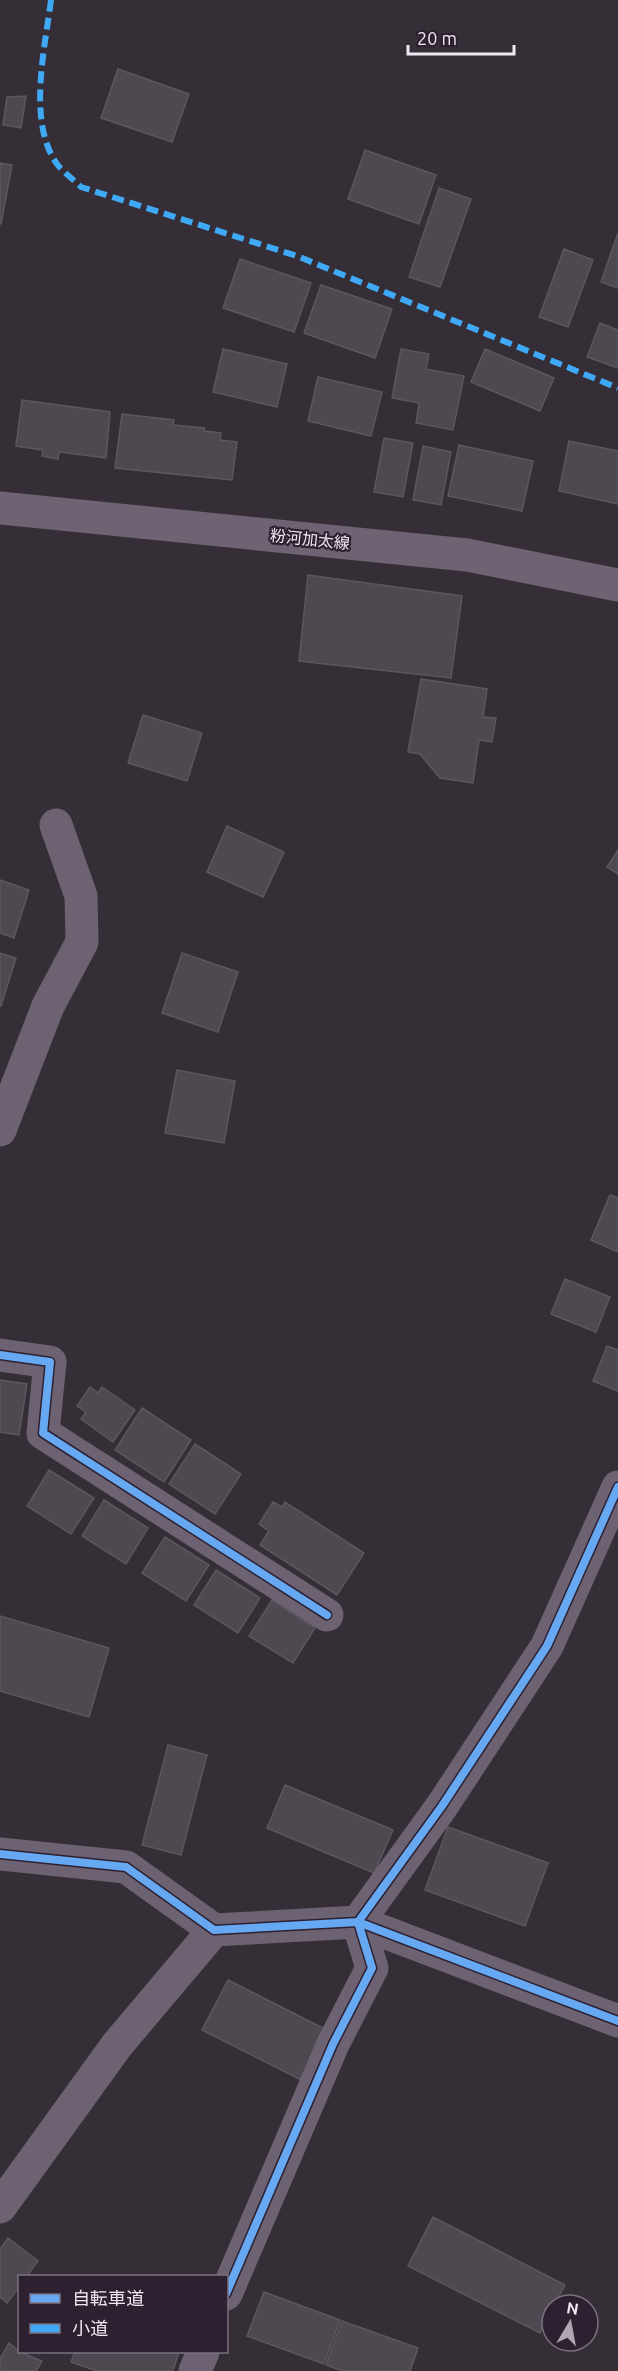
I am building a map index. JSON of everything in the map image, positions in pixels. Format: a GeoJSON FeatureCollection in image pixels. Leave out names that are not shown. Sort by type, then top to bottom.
{"type":"FeatureCollection","features":[{"type":"Feature","properties":{"kind":"main road","name":"粉河加太線"},"geometry":{"type":"LineString","coordinates":[[0,508],[467,555],[618,585]]}},
{"type":"Feature","properties":{"kind":"street"},"geometry":{"type":"LineString","coordinates":[[0,1130],[48,1006],[82,942],[81,896],[56,825]]}},
{"type":"Feature","properties":{"kind":"street"},"geometry":{"type":"LineString","coordinates":[[0,1355],[50,1362],[43,1433],[327,1615]]}},
{"type":"Feature","properties":{"kind":"street"},"geometry":{"type":"LineString","coordinates":[[357,1922],[442,1806],[547,1646],[618,1487]]}},
{"type":"Feature","properties":{"kind":"street"},"geometry":{"type":"LineString","coordinates":[[0,1854],[126,1867],[214,1930],[357,1922],[618,2021]]}},
{"type":"Feature","properties":{"kind":"street"},"geometry":{"type":"LineString","coordinates":[[228,2289],[333,2043],[372,1968],[357,1922]]}},
{"type":"Feature","properties":{"kind":"street"},"geometry":{"type":"LineString","coordinates":[[0,2206],[117,2045],[214,1930]]}},
{"type":"Feature","properties":{"kind":"street"},"geometry":{"type":"LineString","coordinates":[[195,2371],[203,2353]]}},
{"type":"Feature","properties":{"kind":"building"},"geometry":{"type":"Polygon","coordinates":[[[118,69],[189,94],[172,142],[101,118],[118,69]]]}},
{"type":"Feature","properties":{"kind":"building"},"geometry":{"type":"Polygon","coordinates":[[[26,96],[21,128],[3,125],[7,97],[26,96]]]}},
{"type":"Feature","properties":{"kind":"building"},"geometry":{"type":"Polygon","coordinates":[[[365,150],[436,175],[419,224],[348,199],[365,150]]]}},
{"type":"Feature","properties":{"kind":"building"},"geometry":{"type":"Polygon","coordinates":[[[0,163],[12,165],[1,224],[0,224],[0,163]]]}},
{"type":"Feature","properties":{"kind":"building"},"geometry":{"type":"Polygon","coordinates":[[[439,188],[471,199],[440,287],[409,277],[439,188]]]}},
{"type":"Feature","properties":{"kind":"building"},"geometry":{"type":"Polygon","coordinates":[[[618,233],[618,288],[601,282],[618,233]]]}},
{"type":"Feature","properties":{"kind":"building"},"geometry":{"type":"Polygon","coordinates":[[[564,249],[593,260],[568,327],[539,317],[564,249]]]}},
{"type":"Feature","properties":{"kind":"building"},"geometry":{"type":"Polygon","coordinates":[[[240,259],[311,283],[294,332],[223,308],[240,259]]]}},
{"type":"Feature","properties":{"kind":"building"},"geometry":{"type":"Polygon","coordinates":[[[321,285],[392,309],[375,358],[304,333],[321,285]]]}},
{"type":"Feature","properties":{"kind":"building"},"geometry":{"type":"Polygon","coordinates":[[[600,323],[618,330],[618,368],[587,357],[600,323]]]}},
{"type":"Feature","properties":{"kind":"building"},"geometry":{"type":"Polygon","coordinates":[[[223,349],[287,364],[277,407],[213,392],[223,349]]]}},
{"type":"Feature","properties":{"kind":"building"},"geometry":{"type":"Polygon","coordinates":[[[401,349],[429,354],[426,369],[464,376],[453,430],[416,423],[419,403],[392,398],[401,349]]]}},
{"type":"Feature","properties":{"kind":"building"},"geometry":{"type":"Polygon","coordinates":[[[485,349],[554,378],[540,411],[471,382],[485,349]]]}},
{"type":"Feature","properties":{"kind":"building"},"geometry":{"type":"Polygon","coordinates":[[[318,377],[382,392],[371,436],[308,421],[318,377]]]}},
{"type":"Feature","properties":{"kind":"building"},"geometry":{"type":"Polygon","coordinates":[[[22,400],[110,412],[106,458],[59,452],[58,459],[42,456],[43,450],[16,446],[22,400]]]}},
{"type":"Feature","properties":{"kind":"building"},"geometry":{"type":"Polygon","coordinates":[[[122,414],[174,420],[173,425],[204,428],[204,431],[221,433],[220,440],[237,442],[232,480],[115,468],[122,414]]]}},
{"type":"Feature","properties":{"kind":"building"},"geometry":{"type":"Polygon","coordinates":[[[384,438],[413,443],[403,497],[374,492],[384,438]]]}},
{"type":"Feature","properties":{"kind":"building"},"geometry":{"type":"Polygon","coordinates":[[[569,441],[618,451],[618,504],[559,491],[569,441]]]}},
{"type":"Feature","properties":{"kind":"building"},"geometry":{"type":"Polygon","coordinates":[[[459,445],[533,461],[522,511],[448,496],[459,445]]]}},
{"type":"Feature","properties":{"kind":"building"},"geometry":{"type":"Polygon","coordinates":[[[423,446],[451,452],[441,505],[413,500],[423,446]]]}},
{"type":"Feature","properties":{"kind":"building"},"geometry":{"type":"Polygon","coordinates":[[[308,575],[462,596],[451,678],[299,661],[308,575]]]}},
{"type":"Feature","properties":{"kind":"building"},"geometry":{"type":"Polygon","coordinates":[[[421,679],[487,689],[483,717],[496,718],[492,742],[479,740],[473,783],[440,778],[420,754],[408,752],[421,679]]]}},
{"type":"Feature","properties":{"kind":"building"},"geometry":{"type":"Polygon","coordinates":[[[143,715],[202,733],[187,781],[128,763],[143,715]]]}},
{"type":"Feature","properties":{"kind":"building"},"geometry":{"type":"Polygon","coordinates":[[[227,826],[284,852],[263,897],[207,872],[227,826]]]}},
{"type":"Feature","properties":{"kind":"building"},"geometry":{"type":"Polygon","coordinates":[[[618,850],[618,874],[607,867],[618,850]]]}},
{"type":"Feature","properties":{"kind":"building"},"geometry":{"type":"Polygon","coordinates":[[[0,880],[29,890],[14,938],[0,933],[0,880]]]}},
{"type":"Feature","properties":{"kind":"building"},"geometry":{"type":"Polygon","coordinates":[[[0,953],[16,958],[1,1006],[0,1006],[0,953]]]}},
{"type":"Feature","properties":{"kind":"building"},"geometry":{"type":"Polygon","coordinates":[[[182,953],[238,972],[218,1032],[162,1013],[182,953]]]}},
{"type":"Feature","properties":{"kind":"building"},"geometry":{"type":"Polygon","coordinates":[[[177,1070],[235,1081],[224,1143],[165,1133],[177,1070]]]}},
{"type":"Feature","properties":{"kind":"building"},"geometry":{"type":"Polygon","coordinates":[[[610,1195],[618,1198],[618,1252],[591,1240],[610,1195]]]}},
{"type":"Feature","properties":{"kind":"building"},"geometry":{"type":"Polygon","coordinates":[[[565,1279],[610,1297],[596,1332],[551,1314],[565,1279]]]}},
{"type":"Feature","properties":{"kind":"building"},"geometry":{"type":"Polygon","coordinates":[[[607,1346],[618,1350],[618,1391],[593,1381],[607,1346]]]}},
{"type":"Feature","properties":{"kind":"building"},"geometry":{"type":"Polygon","coordinates":[[[0,1380],[27,1384],[19,1435],[0,1432],[0,1380]]]}},
{"type":"Feature","properties":{"kind":"building"},"geometry":{"type":"Polygon","coordinates":[[[90,1387],[98,1393],[102,1387],[135,1410],[113,1442],[81,1419],[86,1412],[77,1406],[90,1387]]]}},
{"type":"Feature","properties":{"kind":"building"},"geometry":{"type":"Polygon","coordinates":[[[142,1408],[191,1440],[164,1482],[115,1450],[142,1408]]]}},
{"type":"Feature","properties":{"kind":"building"},"geometry":{"type":"Polygon","coordinates":[[[195,1444],[241,1474],[215,1514],[169,1484],[195,1444]]]}},
{"type":"Feature","properties":{"kind":"building"},"geometry":{"type":"Polygon","coordinates":[[[49,1470],[94,1498],[71,1534],[27,1506],[49,1470]]]}},
{"type":"Feature","properties":{"kind":"building"},"geometry":{"type":"Polygon","coordinates":[[[104,1500],[148,1528],[126,1564],[82,1536],[104,1500]]]}},
{"type":"Feature","properties":{"kind":"building"},"geometry":{"type":"Polygon","coordinates":[[[273,1502],[282,1507],[285,1502],[364,1553],[337,1595],[260,1545],[269,1531],[259,1524],[273,1502]]]}},
{"type":"Feature","properties":{"kind":"building"},"geometry":{"type":"Polygon","coordinates":[[[165,1537],[209,1565],[186,1601],[142,1573],[165,1537]]]}},
{"type":"Feature","properties":{"kind":"building"},"geometry":{"type":"Polygon","coordinates":[[[216,1570],[260,1598],[238,1633],[194,1605],[216,1570]]]}},
{"type":"Feature","properties":{"kind":"building"},"geometry":{"type":"Polygon","coordinates":[[[272,1600],[315,1628],[293,1663],[249,1636],[272,1600]]]}},
{"type":"Feature","properties":{"kind":"building"},"geometry":{"type":"Polygon","coordinates":[[[0,1616],[109,1648],[89,1717],[0,1691],[0,1616]]]}},
{"type":"Feature","properties":{"kind":"building"},"geometry":{"type":"Polygon","coordinates":[[[168,1745],[207,1755],[181,1855],[142,1845],[168,1745]]]}},
{"type":"Feature","properties":{"kind":"building"},"geometry":{"type":"Polygon","coordinates":[[[285,1785],[393,1830],[374,1873],[267,1828],[285,1785]]]}},
{"type":"Feature","properties":{"kind":"building"},"geometry":{"type":"Polygon","coordinates":[[[448,1827],[548,1863],[525,1926],[425,1890],[448,1827]]]}},
{"type":"Feature","properties":{"kind":"building"},"geometry":{"type":"Polygon","coordinates":[[[228,1980],[327,2030],[301,2080],[202,2030],[228,1980]]]}},
{"type":"Feature","properties":{"kind":"building"},"geometry":{"type":"Polygon","coordinates":[[[433,2217],[565,2285],[561,2293],[540,2293],[540,2333],[408,2266],[433,2217]]]}},
{"type":"Feature","properties":{"kind":"building"},"geometry":{"type":"Polygon","coordinates":[[[8,2238],[38,2261],[28,2275],[18,2275],[18,2289],[7,2303],[0,2297],[0,2249],[8,2238]]]}},
{"type":"Feature","properties":{"kind":"building"},"geometry":{"type":"Polygon","coordinates":[[[264,2292],[340,2320],[324,2364],[247,2336],[264,2292]]]}},
{"type":"Feature","properties":{"kind":"building"},"geometry":{"type":"Polygon","coordinates":[[[342,2321],[418,2348],[410,2371],[343,2371],[326,2365],[342,2321]]]}},
{"type":"Feature","properties":{"kind":"building"},"geometry":{"type":"Polygon","coordinates":[[[9,2343],[18,2353],[42,2361],[36,2371],[0,2371],[0,2359],[9,2343]]]}},
{"type":"Feature","properties":{"kind":"building"},"geometry":{"type":"Polygon","coordinates":[[[75,2353],[179,2353],[173,2371],[97,2371],[71,2362],[75,2353]]]}},
{"type":"Feature","properties":{"kind":"marked path"},"geometry":{"type":"LineString","coordinates":[[51,0],[40,84],[43,127],[48,147],[57,164],[81,187],[297,256],[618,388]]}},
{"type":"Feature","properties":{"kind":"cycle path"},"geometry":{"type":"LineString","coordinates":[[0,1355],[50,1362],[43,1433],[327,1615]]}},
{"type":"Feature","properties":{"kind":"cycle path"},"geometry":{"type":"LineString","coordinates":[[358,1922],[442,1806],[547,1646],[618,1487]]}},
{"type":"Feature","properties":{"kind":"cycle path"},"geometry":{"type":"LineString","coordinates":[[0,1854],[126,1867],[214,1930],[358,1922],[618,2021]]}},
{"type":"Feature","properties":{"kind":"cycle path"},"geometry":{"type":"LineString","coordinates":[[228,2289],[333,2044],[372,1968],[358,1922]]}}]}
